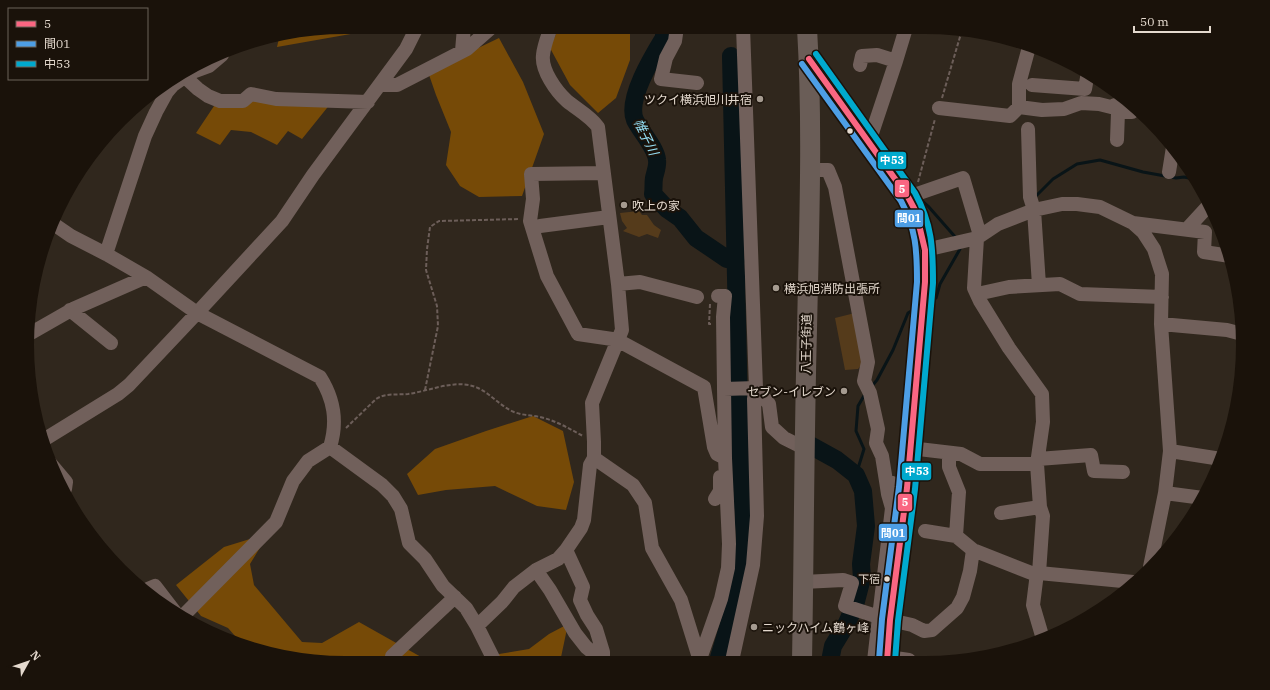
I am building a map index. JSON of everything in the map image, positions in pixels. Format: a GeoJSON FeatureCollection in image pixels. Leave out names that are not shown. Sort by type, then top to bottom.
{"type":"FeatureCollection","features":[{"type":"Feature","properties":{"kind":"highway","name":"八王子街道"},"geometry":{"type":"LineString","coordinates":[[802,656],[804,448],[810,170],[807,34]]}},
{"type":"Feature","properties":{"kind":"street"},"geometry":{"type":"LineString","coordinates":[[49,437],[118,394],[197,313],[282,220],[313,175],[406,50],[414,34]]}},
{"type":"Feature","properties":{"kind":"street"},"geometry":{"type":"LineString","coordinates":[[462,51],[463,34]]}},
{"type":"Feature","properties":{"kind":"street"},"geometry":{"type":"LineString","coordinates":[[381,85],[397,85],[462,51],[484,34]]}},
{"type":"Feature","properties":{"kind":"street"},"geometry":{"type":"LineString","coordinates":[[477,626],[502,602],[514,587],[536,570],[558,559],[581,528],[584,520],[590,465],[594,458],[592,403],[622,330],[618,284],[598,127],[593,120],[566,100],[549,78],[543,56],[549,34]]}},
{"type":"Feature","properties":{"kind":"street"},"geometry":{"type":"LineString","coordinates":[[676,34],[675,41],[666,58],[661,79],[697,83]]}},
{"type":"Feature","properties":{"kind":"street"},"geometry":{"type":"LineString","coordinates":[[733,656],[753,565],[757,516],[754,399],[752,388],[743,34]]}},
{"type":"Feature","properties":{"kind":"street"},"geometry":{"type":"LineString","coordinates":[[869,142],[904,34]]}},
{"type":"Feature","properties":{"kind":"street"},"geometry":{"type":"LineString","coordinates":[[938,108],[1010,116],[1019,107],[1019,84],[1028,52]]}},
{"type":"Feature","properties":{"kind":"street"},"geometry":{"type":"LineString","coordinates":[[861,56],[877,55],[896,61]]}},
{"type":"Feature","properties":{"kind":"street"},"geometry":{"type":"LineString","coordinates":[[809,59],[908,197],[916,212],[925,250],[925,282],[906,488],[885,619],[875,656]]}},
{"type":"Feature","properties":{"kind":"street"},"geometry":{"type":"LineString","coordinates":[[186,78],[203,92],[220,101],[243,101],[251,94],[276,99],[368,102]]}},
{"type":"Feature","properties":{"kind":"street"},"geometry":{"type":"LineString","coordinates":[[1032,85],[1085,89],[1087,80]]}},
{"type":"Feature","properties":{"kind":"street"},"geometry":{"type":"LineString","coordinates":[[106,254],[145,136],[166,92],[172,86]]}},
{"type":"Feature","properties":{"kind":"street"},"geometry":{"type":"LineString","coordinates":[[1019,107],[1042,110],[1064,109],[1081,103],[1099,104],[1111,107],[1124,106]]}},
{"type":"Feature","properties":{"kind":"street"},"geometry":{"type":"LineString","coordinates":[[1117,140],[1118,112],[1131,112]]}},
{"type":"Feature","properties":{"kind":"street"},"geometry":{"type":"LineString","coordinates":[[1028,129],[1030,197],[1034,210],[1039,285]]}},
{"type":"Feature","properties":{"kind":"street"},"geometry":{"type":"LineString","coordinates":[[1169,172],[1172,156]]}},
{"type":"Feature","properties":{"kind":"street"},"geometry":{"type":"LineString","coordinates":[[810,170],[828,170],[835,187],[868,362],[864,381],[870,393],[878,429],[876,443],[882,456],[888,494],[892,508],[885,619],[888,656]]}},
{"type":"Feature","properties":{"kind":"street"},"geometry":{"type":"LineString","coordinates":[[604,174],[531,174],[535,223],[547,276],[578,334],[619,340],[704,388],[714,447],[717,454],[725,461]]}},
{"type":"Feature","properties":{"kind":"street"},"geometry":{"type":"LineString","coordinates":[[908,197],[963,178],[979,232],[977,238],[974,288],[980,301],[1009,348],[1042,394],[1043,422],[1038,461],[1040,507],[1043,516],[1038,573],[1033,605],[1041,633]]}},
{"type":"Feature","properties":{"kind":"street"},"geometry":{"type":"LineString","coordinates":[[925,250],[977,238],[998,224],[1034,210],[1062,204],[1077,204],[1100,208],[1133,223],[1143,232],[1154,249],[1162,274],[1162,324],[1170,451],[1165,493],[1152,558]]}},
{"type":"Feature","properties":{"kind":"street"},"geometry":{"type":"LineString","coordinates":[[1187,229],[1205,209]]}},
{"type":"Feature","properties":{"kind":"street"},"geometry":{"type":"LineString","coordinates":[[535,223],[609,217]]}},
{"type":"Feature","properties":{"kind":"street"},"geometry":{"type":"LineString","coordinates":[[1133,223],[1205,232],[1204,252],[1222,255]]}},
{"type":"Feature","properties":{"kind":"street"},"geometry":{"type":"LineString","coordinates":[[58,227],[71,236],[146,277],[197,313],[320,377],[328,389],[335,425],[331,443],[308,461],[293,481],[276,522],[186,613]]}},
{"type":"Feature","properties":{"kind":"street"},"geometry":{"type":"LineString","coordinates":[[35,331],[70,310],[146,277]]}},
{"type":"Feature","properties":{"kind":"street"},"geometry":{"type":"LineString","coordinates":[[618,284],[640,282],[697,297]]}},
{"type":"Feature","properties":{"kind":"street"},"geometry":{"type":"LineString","coordinates":[[977,294],[1009,287],[1060,284],[1080,294],[1162,297]]}},
{"type":"Feature","properties":{"kind":"street"},"geometry":{"type":"LineString","coordinates":[[701,656],[721,599],[728,568],[729,544],[725,461],[726,389],[723,317],[725,296],[718,296]]}},
{"type":"Feature","properties":{"kind":"street"},"geometry":{"type":"LineString","coordinates":[[70,310],[111,343]]}},
{"type":"Feature","properties":{"kind":"street"},"geometry":{"type":"LineString","coordinates":[[1162,324],[1227,330],[1235,332]]}},
{"type":"Feature","properties":{"kind":"street"},"geometry":{"type":"LineString","coordinates":[[726,389],[752,388],[769,404],[772,427],[784,438],[804,448]]}},
{"type":"Feature","properties":{"kind":"street"},"geometry":{"type":"LineString","coordinates":[[331,443],[382,485],[393,496],[401,509],[409,543],[425,559],[443,586],[466,608],[492,656]]}},
{"type":"Feature","properties":{"kind":"street"},"geometry":{"type":"LineString","coordinates":[[910,448],[961,454],[980,464],[1038,461],[1090,455],[1094,471],[1123,472]]}},
{"type":"Feature","properties":{"kind":"street"},"geometry":{"type":"LineString","coordinates":[[1170,451],[1214,458]]}},
{"type":"Feature","properties":{"kind":"street"},"geometry":{"type":"LineString","coordinates":[[949,453],[949,467],[959,492],[956,536]]}},
{"type":"Feature","properties":{"kind":"street"},"geometry":{"type":"LineString","coordinates":[[594,458],[633,485],[645,503],[652,548],[681,600],[699,656]]}},
{"type":"Feature","properties":{"kind":"street"},"geometry":{"type":"LineString","coordinates":[[715,499],[720,491],[720,467],[725,461]]}},
{"type":"Feature","properties":{"kind":"street"},"geometry":{"type":"LineString","coordinates":[[886,481],[906,488]]}},
{"type":"Feature","properties":{"kind":"street"},"geometry":{"type":"LineString","coordinates":[[1165,493],[1196,497]]}},
{"type":"Feature","properties":{"kind":"street"},"geometry":{"type":"LineString","coordinates":[[1001,513],[1040,507]]}},
{"type":"Feature","properties":{"kind":"street"},"geometry":{"type":"LineString","coordinates":[[925,531],[956,536],[973,550],[1034,574],[1038,573],[1127,581]]}},
{"type":"Feature","properties":{"kind":"street"},"geometry":{"type":"LineString","coordinates":[[566,550],[584,587],[580,600],[586,615],[596,629],[603,656]]}},
{"type":"Feature","properties":{"kind":"street"},"geometry":{"type":"LineString","coordinates":[[803,582],[843,580],[852,583],[845,606],[885,619],[912,624],[924,630],[932,630],[958,608],[963,597],[973,550]]}},
{"type":"Feature","properties":{"kind":"street"},"geometry":{"type":"LineString","coordinates":[[536,570],[550,590],[575,633],[586,647],[597,656]]}},
{"type":"Feature","properties":{"kind":"street"},"geometry":{"type":"LineString","coordinates":[[151,588],[154,586],[164,598]]}},
{"type":"Feature","properties":{"kind":"street"},"geometry":{"type":"LineString","coordinates":[[392,656],[455,598]]}},
{"type":"Feature","properties":{"kind":"path"},"geometry":{"type":"LineString","coordinates":[[425,390],[438,319],[434,294],[426,270],[430,228],[439,221],[451,220],[535,223]]}},
{"type":"Feature","properties":{"kind":"path"},"geometry":{"type":"LineString","coordinates":[[331,443],[381,395],[408,394],[438,387],[456,385],[478,388],[504,407],[516,412],[543,417],[562,424],[594,442]]}},
{"type":"Feature","properties":{"kind":"shaded area"},"geometry":{"type":"Polygon","coordinates":[[[351,34],[277,47],[278,42],[284,40],[325,35],[351,34]]]}},
{"type":"Feature","properties":{"kind":"shaded area"},"geometry":{"type":"Polygon","coordinates":[[[556,34],[630,34],[630,60],[616,98],[598,113],[570,85],[550,48],[556,34]]]}},
{"type":"Feature","properties":{"kind":"shaded area"},"geometry":{"type":"Polygon","coordinates":[[[499,38],[523,82],[544,134],[522,196],[479,197],[460,186],[446,165],[451,132],[428,72],[499,38]]]}},
{"type":"Feature","properties":{"kind":"shaded area"},"geometry":{"type":"Polygon","coordinates":[[[252,97],[331,103],[302,139],[288,131],[277,145],[251,132],[231,130],[220,145],[196,133],[214,106],[252,97]]]}},
{"type":"Feature","properties":{"kind":"shaded area"},"geometry":{"type":"Polygon","coordinates":[[[639,211],[642,215],[647,215],[654,225],[661,230],[658,238],[647,234],[639,237],[623,231],[627,228],[622,221],[620,213],[639,211]]]}},
{"type":"Feature","properties":{"kind":"shaded area"},"geometry":{"type":"Polygon","coordinates":[[[855,313],[865,360],[858,369],[845,370],[835,318],[855,313]]]}},
{"type":"Feature","properties":{"kind":"shaded area"},"geometry":{"type":"Polygon","coordinates":[[[533,416],[563,431],[574,482],[566,510],[537,506],[495,486],[446,490],[418,495],[407,474],[435,449],[533,416]]]}},
{"type":"Feature","properties":{"kind":"shaded area"},"geometry":{"type":"Polygon","coordinates":[[[250,539],[264,541],[250,564],[254,585],[302,642],[322,643],[359,622],[419,656],[345,656],[304,653],[284,650],[234,635],[228,628],[201,616],[176,585],[224,547],[250,539]]]}},
{"type":"Feature","properties":{"kind":"shaded area"},"geometry":{"type":"Polygon","coordinates":[[[568,624],[561,656],[496,656],[499,654],[529,649],[549,634],[568,624]]]}},
{"type":"Feature","properties":{"kind":"waterway","name":"帷子川"},"geometry":{"type":"LineString","coordinates":[[664,34],[665,36],[642,77],[634,101],[633,111],[635,120],[656,155],[657,165],[653,194],[667,209],[680,218],[696,238],[727,259],[736,261]]}},
{"type":"Feature","properties":{"kind":"waterway"},"geometry":{"type":"LineString","coordinates":[[719,656],[737,597],[745,541],[740,454],[731,56]]}},
{"type":"Feature","properties":{"kind":"waterway"},"geometry":{"type":"LineString","coordinates":[[1035,197],[1053,179],[1077,164],[1100,160],[1143,172],[1176,178],[1187,178]]}},
{"type":"Feature","properties":{"kind":"waterway"},"geometry":{"type":"LineString","coordinates":[[919,198],[957,239]]}},
{"type":"Feature","properties":{"kind":"waterway"},"geometry":{"type":"LineString","coordinates":[[927,303],[936,298],[940,284],[960,249],[959,246]]}},
{"type":"Feature","properties":{"kind":"waterway"},"geometry":{"type":"LineString","coordinates":[[871,387],[877,380],[893,350],[908,313],[918,307]]}},
{"type":"Feature","properties":{"kind":"waterway"},"geometry":{"type":"LineString","coordinates":[[856,475],[864,449],[856,431],[858,406],[865,394]]}},
{"type":"Feature","properties":{"kind":"waterway"},"geometry":{"type":"LineString","coordinates":[[808,444],[837,460],[856,475],[863,491],[866,526],[861,564],[862,578],[855,605],[847,623],[833,646],[831,656]]}},
{"type":"Feature","properties":{"kind":"transit line","name":"中53"},"geometry":{"type":"LineString","coordinates":[[816,54],[915,193],[925,215],[932,247],[933,283],[915,489],[898,621],[895,656]]}},
{"type":"Feature","properties":{"kind":"transit line","name":"5"},"geometry":{"type":"LineString","coordinates":[[809,59],[908,197],[916,212],[925,250],[925,282],[907,488],[890,620],[887,656]]}},
{"type":"Feature","properties":{"kind":"transit line","name":"間01"},"geometry":{"type":"LineString","coordinates":[[802,64],[901,201],[910,221],[915,240],[917,282],[899,487],[882,619],[879,656]]}},
{"type":"Feature","properties":{"kind":"place","name":"ツクイ横浜旭川井宿"},"geometry":{"type":"Point","coordinates":[760,99]}},
{"type":"Feature","properties":{"kind":"place","name":"吹上の家"},"geometry":{"type":"Point","coordinates":[624,205]}},
{"type":"Feature","properties":{"kind":"place","name":"横浜旭消防出張所"},"geometry":{"type":"Point","coordinates":[776,288]}},
{"type":"Feature","properties":{"kind":"place","name":"セブン-イレブン"},"geometry":{"type":"Point","coordinates":[844,391]}},
{"type":"Feature","properties":{"kind":"place","name":"下宿"},"geometry":{"type":"Point","coordinates":[887,579]}},
{"type":"Feature","properties":{"kind":"place","name":"ニックハイム鶴ヶ峰"},"geometry":{"type":"Point","coordinates":[754,627]}}]}
